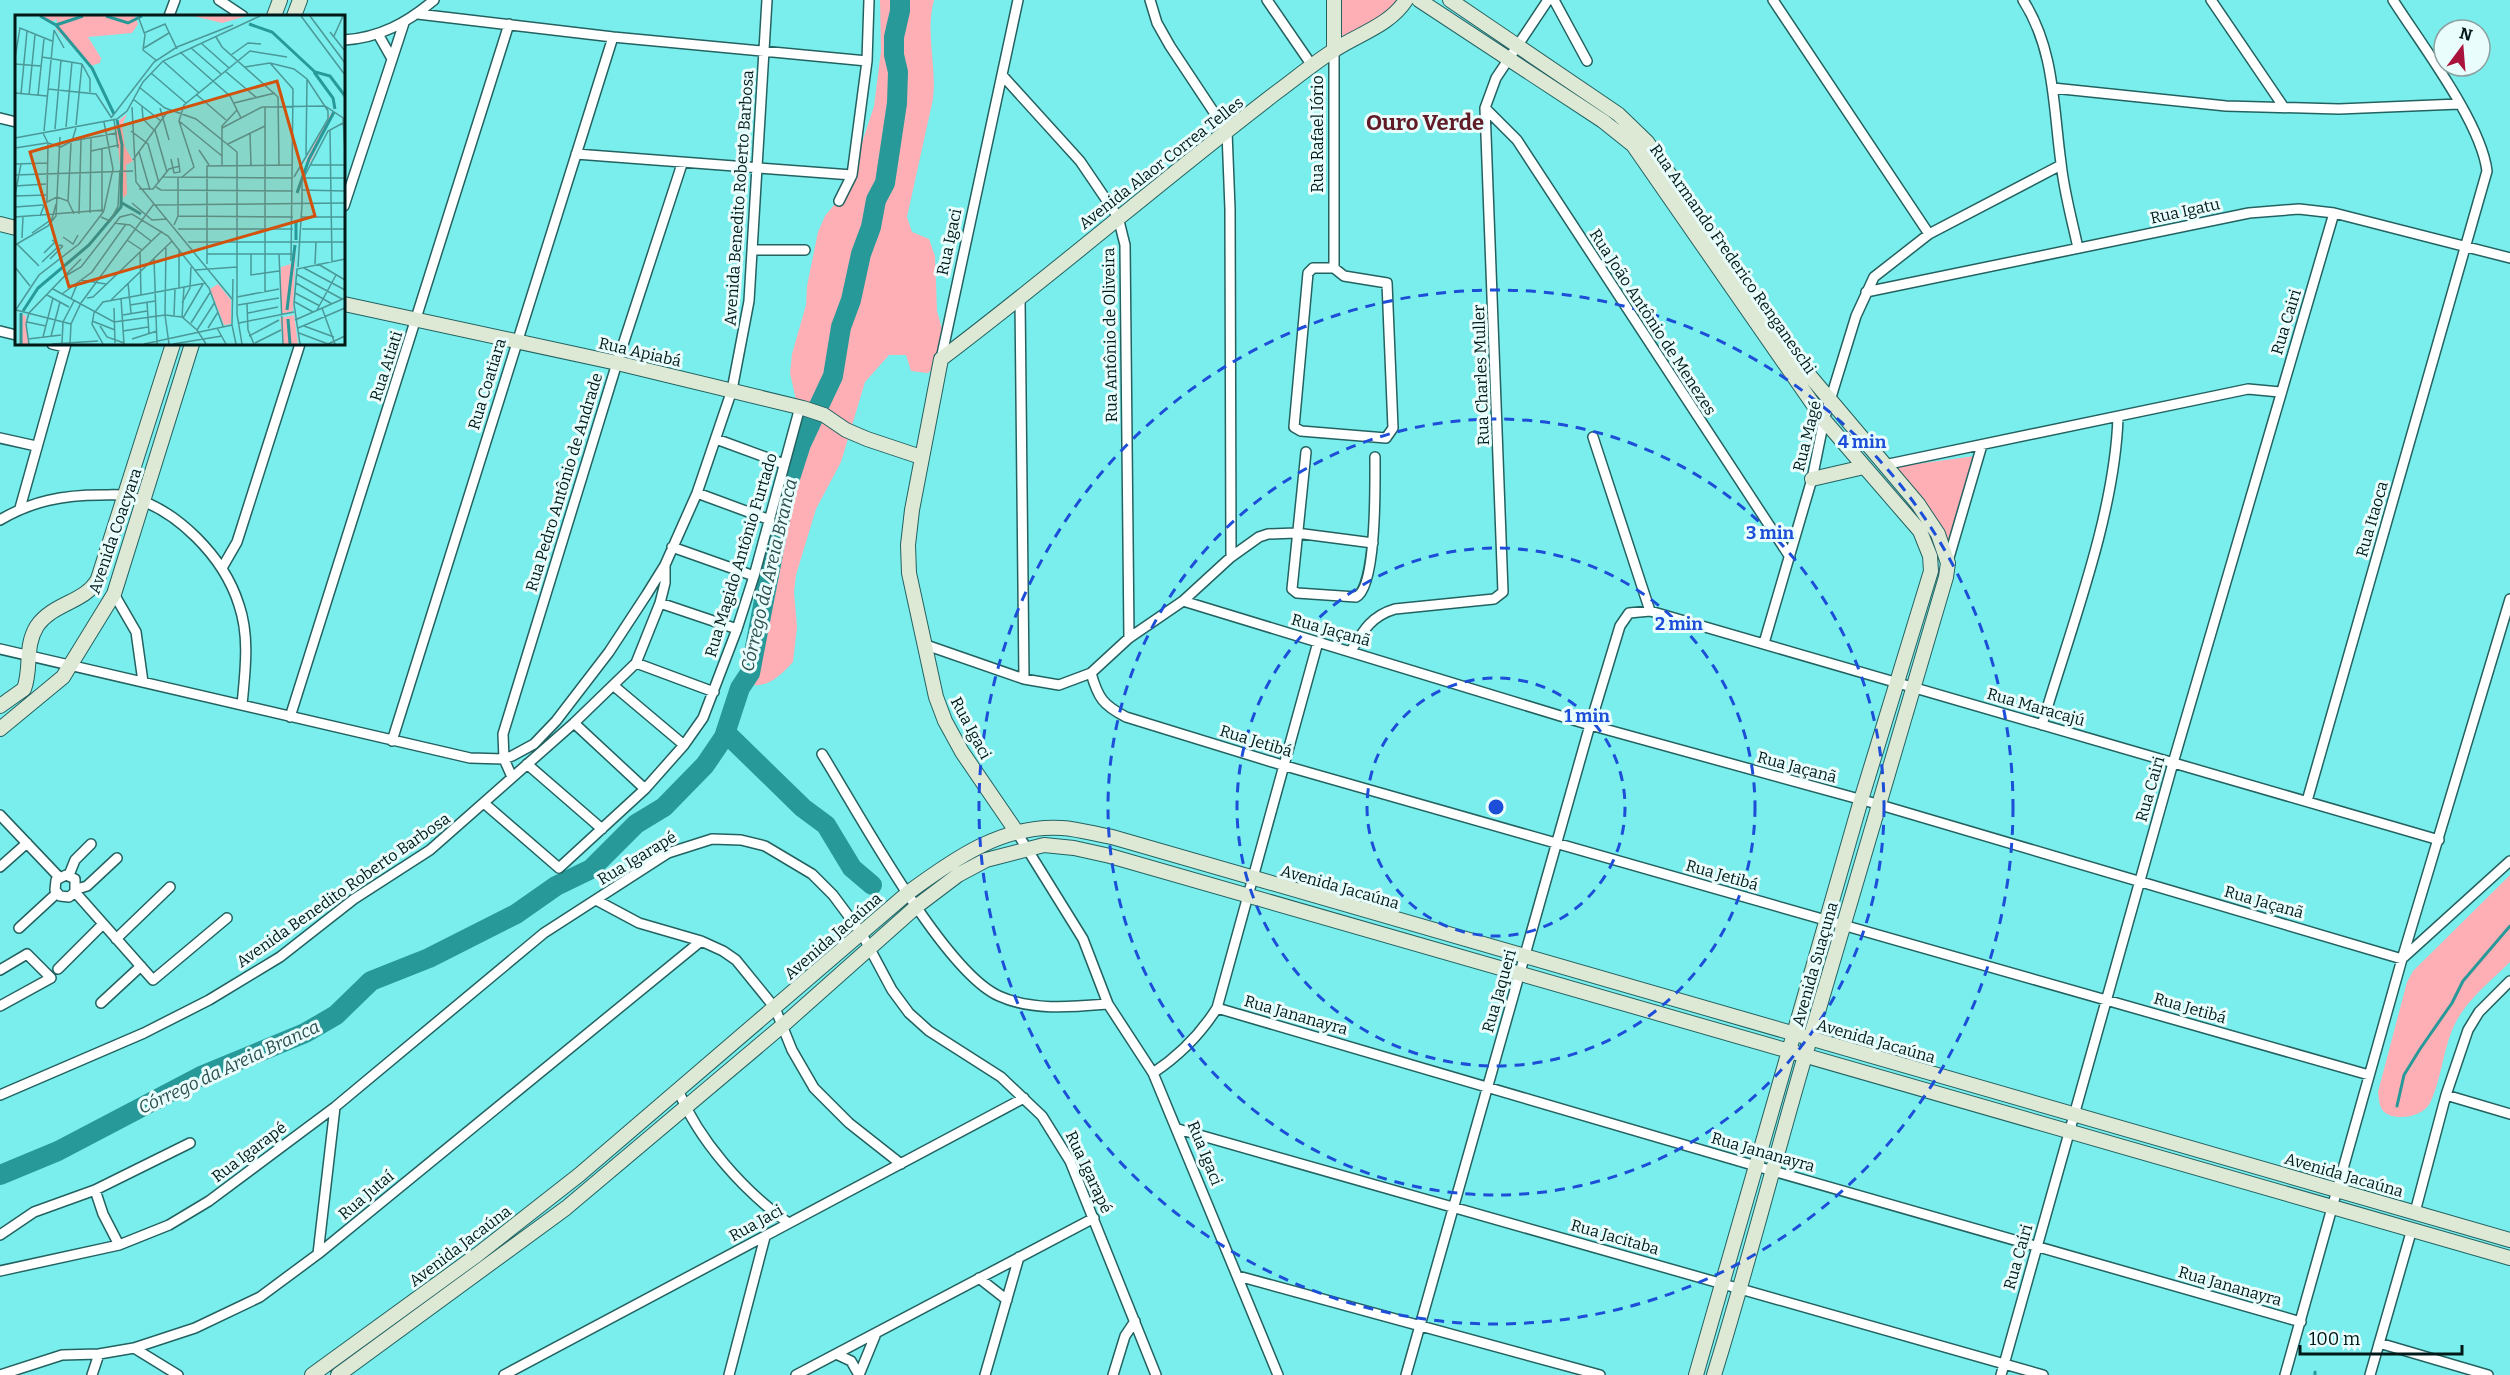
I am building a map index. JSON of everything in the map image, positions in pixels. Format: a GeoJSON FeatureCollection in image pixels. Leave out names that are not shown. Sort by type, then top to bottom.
{"type":"FeatureCollection","features":[{"type":"Feature","properties":{"kind":"street"},"geometry":{"type":"LineString","coordinates":[[169,15],[175,0]]}},
{"type":"Feature","properties":{"kind":"street"},"geometry":{"type":"LineString","coordinates":[[219,0],[242,15]]}},
{"type":"Feature","properties":{"kind":"street"},"geometry":{"type":"LineString","coordinates":[[274,15],[280,0]]}},
{"type":"Feature","properties":{"kind":"street"},"geometry":{"type":"LineString","coordinates":[[294,15],[300,0]]}},
{"type":"Feature","properties":{"kind":"street"},"geometry":{"type":"LineString","coordinates":[[345,40],[378,34],[404,23],[434,0]]}},
{"type":"Feature","properties":{"kind":"street","name":"Avenida Benedito Roberto Barbosa"},"geometry":{"type":"LineString","coordinates":[[0,649],[470,758],[504,759],[534,744],[556,722],[609,652],[665,565],[697,493],[732,390],[749,301],[767,0]]}},
{"type":"Feature","properties":{"kind":"street"},"geometry":{"type":"LineString","coordinates":[[839,201],[852,175],[867,61],[869,0]]}},
{"type":"Feature","properties":{"kind":"street","name":"Rua Igaci"},"geometry":{"type":"LineString","coordinates":[[1018,0],[921,457],[908,545],[909,573],[936,697],[945,721],[962,752],[1028,848],[1083,939],[1108,1004],[1153,1072],[1278,1375]]}},
{"type":"Feature","properties":{"kind":"street"},"geometry":{"type":"LineString","coordinates":[[1150,0],[1161,31],[1227,132],[1230,209],[1231,558]]}},
{"type":"Feature","properties":{"kind":"street"},"geometry":{"type":"LineString","coordinates":[[1267,0],[1313,67]]}},
{"type":"Feature","properties":{"kind":"street","name":"Rua Rafael Iório"},"geometry":{"type":"LineString","coordinates":[[1334,0],[1334,268]]}},
{"type":"Feature","properties":{"kind":"street","name":"Avenida Alaor Correa Telles"},"geometry":{"type":"LineString","coordinates":[[941,359],[1020,299],[1118,217],[1227,132],[1334,50],[1383,23],[1406,0]]}},
{"type":"Feature","properties":{"kind":"street","name":"Rua Armando Frederico Renganeschi"},"geometry":{"type":"LineString","coordinates":[[1419,0],[1603,121],[1633,145],[1824,420],[1920,531],[1930,556],[1931,572]]}},
{"type":"Feature","properties":{"kind":"street","name":"Rua Armando Frederico Renganeschi"},"geometry":{"type":"LineString","coordinates":[[1450,0],[1618,114],[1647,142],[1831,403],[1884,465],[1938,534],[1948,563]]}},
{"type":"Feature","properties":{"kind":"street","name":"Rua Charles Muller"},"geometry":{"type":"LineString","coordinates":[[1351,651],[1368,624],[1383,613],[1395,609],[1494,599],[1500,596],[1504,586],[1485,108],[1488,93],[1548,0]]}},
{"type":"Feature","properties":{"kind":"street"},"geometry":{"type":"LineString","coordinates":[[1554,0],[1587,61]]}},
{"type":"Feature","properties":{"kind":"street"},"geometry":{"type":"LineString","coordinates":[[1773,0],[1929,234]]}},
{"type":"Feature","properties":{"kind":"street"},"geometry":{"type":"LineString","coordinates":[[2022,0],[2042,37],[2053,87],[2061,165],[2078,248]]}},
{"type":"Feature","properties":{"kind":"street"},"geometry":{"type":"LineString","coordinates":[[2211,0],[2283,106]]}},
{"type":"Feature","properties":{"kind":"street","name":"Rua Itaoca"},"geometry":{"type":"LineString","coordinates":[[2307,801],[2487,171],[2485,151],[2459,104],[2393,0]]}},
{"type":"Feature","properties":{"kind":"street"},"geometry":{"type":"LineString","coordinates":[[418,14],[613,37],[867,61]]}},
{"type":"Feature","properties":{"kind":"street"},"geometry":{"type":"LineString","coordinates":[[345,203],[404,23]]}},
{"type":"Feature","properties":{"kind":"street","name":"Rua Atiati"},"geometry":{"type":"LineString","coordinates":[[290,717],[509,24]]}},
{"type":"Feature","properties":{"kind":"street"},"geometry":{"type":"LineString","coordinates":[[378,34],[391,57]]}},
{"type":"Feature","properties":{"kind":"street","name":"Rua Coatiara"},"geometry":{"type":"LineString","coordinates":[[392,741],[515,342],[613,37]]}},
{"type":"Feature","properties":{"kind":"street","name":"Rua Antônio de Oliveira"},"geometry":{"type":"LineString","coordinates":[[1002,75],[1080,161],[1118,217],[1125,245],[1129,639]]}},
{"type":"Feature","properties":{"kind":"street"},"geometry":{"type":"LineString","coordinates":[[2053,87],[2226,106],[2339,109],[2459,104]]}},
{"type":"Feature","properties":{"kind":"street","name":"Rua João Antônio de Menezes"},"geometry":{"type":"LineString","coordinates":[[1485,108],[1517,140],[1790,557]]}},
{"type":"Feature","properties":{"kind":"street"},"geometry":{"type":"LineString","coordinates":[[0,118],[15,122]]}},
{"type":"Feature","properties":{"kind":"street"},"geometry":{"type":"LineString","coordinates":[[576,154],[682,164],[852,175]]}},
{"type":"Feature","properties":{"kind":"street","name":"Rua Pedro Antônio de Andrade"},"geometry":{"type":"LineString","coordinates":[[512,777],[504,759],[503,734],[617,363],[682,164]]}},
{"type":"Feature","properties":{"kind":"street","name":"Rua Magé"},"geometry":{"type":"LineString","coordinates":[[1764,643],[1812,479],[1824,420],[1856,315],[1874,277],[1929,234],[2061,165]]}},
{"type":"Feature","properties":{"kind":"street","name":"Rua Igatu"},"geometry":{"type":"LineString","coordinates":[[1866,292],[2249,213],[2299,208],[2334,213],[2510,258]]}},
{"type":"Feature","properties":{"kind":"street","name":"Rua Cairi"},"geometry":{"type":"LineString","coordinates":[[2001,1375],[2173,763],[2334,213]]}},
{"type":"Feature","properties":{"kind":"street"},"geometry":{"type":"LineString","coordinates":[[0,224],[15,228]]}},
{"type":"Feature","properties":{"kind":"street"},"geometry":{"type":"LineString","coordinates":[[753,250],[805,250]]}},
{"type":"Feature","properties":{"kind":"street"},"geometry":{"type":"LineString","coordinates":[[1313,268],[1334,268],[1344,276],[1387,283],[1393,428],[1386,438],[1301,431],[1294,427],[1308,273],[1313,268]]}},
{"type":"Feature","properties":{"kind":"street"},"geometry":{"type":"LineString","coordinates":[[1020,299],[1024,679]]}},
{"type":"Feature","properties":{"kind":"street","name":"Rua Apiabá"},"geometry":{"type":"LineString","coordinates":[[345,304],[617,363],[802,407],[824,415],[846,429],[921,457]]}},
{"type":"Feature","properties":{"kind":"street"},"geometry":{"type":"LineString","coordinates":[[0,332],[15,335]]}},
{"type":"Feature","properties":{"kind":"street"},"geometry":{"type":"LineString","coordinates":[[20,508],[65,345]]}},
{"type":"Feature","properties":{"kind":"street","name":"Avenida Coacyara"},"geometry":{"type":"LineString","coordinates":[[0,706],[24,689],[30,640],[46,616],[60,604],[89,593],[94,587],[173,345]]}},
{"type":"Feature","properties":{"kind":"street","name":"Avenida Coacyara"},"geometry":{"type":"LineString","coordinates":[[1,727],[53,687],[71,664],[114,594],[192,345]]}},
{"type":"Feature","properties":{"kind":"street"},"geometry":{"type":"LineString","coordinates":[[222,568],[237,542],[300,345]]}},
{"type":"Feature","properties":{"kind":"street"},"geometry":{"type":"LineString","coordinates":[[1884,465],[2248,389],[2280,392]]}},
{"type":"Feature","properties":{"kind":"street","name":"Rua Magido Antônio Furtado"},"geometry":{"type":"LineString","coordinates":[[485,804],[559,868],[645,789],[684,745],[703,718],[737,629],[802,407]]}},
{"type":"Feature","properties":{"kind":"street"},"geometry":{"type":"LineString","coordinates":[[2042,725],[2110,490],[2117,449],[2118,417]]}},
{"type":"Feature","properties":{"kind":"street"},"geometry":{"type":"LineString","coordinates":[[1593,437],[1650,611]]}},
{"type":"Feature","properties":{"kind":"street"},"geometry":{"type":"LineString","coordinates":[[0,438],[36,446]]}},
{"type":"Feature","properties":{"kind":"street"},"geometry":{"type":"LineString","coordinates":[[716,439],[784,464]]}},
{"type":"Feature","properties":{"kind":"street"},"geometry":{"type":"LineString","coordinates":[[1948,563],[1982,445]]}},
{"type":"Feature","properties":{"kind":"street"},"geometry":{"type":"LineString","coordinates":[[1306,452],[1290,585],[1297,593],[1359,597],[1364,591],[1373,543],[1375,457]]}},
{"type":"Feature","properties":{"kind":"street"},"geometry":{"type":"LineString","coordinates":[[1812,479],[1864,467]]}},
{"type":"Feature","properties":{"kind":"street"},"geometry":{"type":"LineString","coordinates":[[697,493],[770,520]]}},
{"type":"Feature","properties":{"kind":"street"},"geometry":{"type":"LineString","coordinates":[[0,520],[20,508],[61,497],[125,495],[144,501],[185,529],[209,551],[222,568],[239,603],[243,619],[246,655],[242,705]]}},
{"type":"Feature","properties":{"kind":"street"},"geometry":{"type":"LineString","coordinates":[[926,645],[1024,679],[1059,685],[1091,673],[1129,639],[1184,601],[1231,558],[1259,537],[1268,534],[1296,534],[1373,543]]}},
{"type":"Feature","properties":{"kind":"street"},"geometry":{"type":"LineString","coordinates":[[672,547],[754,576]]}},
{"type":"Feature","properties":{"kind":"street","name":"Avenida Suaçuna"},"geometry":{"type":"LineString","coordinates":[[1714,1375],[1742,1289],[1805,1056],[1877,804],[1946,577],[1948,563]]}},
{"type":"Feature","properties":{"kind":"street","name":"Avenida Benedito Roberto Barbosa"},"geometry":{"type":"LineString","coordinates":[[0,1095],[144,1033],[209,1000],[280,957],[354,900],[430,850],[485,804],[636,663],[660,603],[665,583],[665,565]]}},
{"type":"Feature","properties":{"kind":"street","name":"Avenida Suaçuna"},"geometry":{"type":"LineString","coordinates":[[1696,1375],[1862,800],[1931,572]]}},
{"type":"Feature","properties":{"kind":"street"},"geometry":{"type":"LineString","coordinates":[[114,594],[136,632],[143,681]]}},
{"type":"Feature","properties":{"kind":"street"},"geometry":{"type":"LineString","coordinates":[[2285,1375],[2339,1191],[2369,1075],[2510,599]]}},
{"type":"Feature","properties":{"kind":"street","name":"Rua Jaçanã"},"geometry":{"type":"LineString","coordinates":[[1184,601],[1590,725],[1877,804],[2403,959]]}},
{"type":"Feature","properties":{"kind":"street"},"geometry":{"type":"LineString","coordinates":[[660,603],[737,629]]}},
{"type":"Feature","properties":{"kind":"street","name":"Rua Maracajú"},"geometry":{"type":"LineString","coordinates":[[1624,617],[1635,611],[1650,611],[2439,840]]}},
{"type":"Feature","properties":{"kind":"street","name":"Rua Jaqueri"},"geometry":{"type":"LineString","coordinates":[[1406,1375],[1590,725],[1624,617]]}},
{"type":"Feature","properties":{"kind":"street"},"geometry":{"type":"LineString","coordinates":[[1153,1072],[1188,1045],[1204,1029],[1217,1008],[1246,895],[1318,642]]}},
{"type":"Feature","properties":{"kind":"street"},"geometry":{"type":"LineString","coordinates":[[636,663],[714,692]]}},
{"type":"Feature","properties":{"kind":"street","name":"Rua Jetibá"},"geometry":{"type":"LineString","coordinates":[[1091,673],[1097,694],[1108,708],[1126,717],[1282,765],[2369,1075]]}},
{"type":"Feature","properties":{"kind":"street"},"geometry":{"type":"LineString","coordinates":[[614,686],[684,745]]}},
{"type":"Feature","properties":{"kind":"street"},"geometry":{"type":"LineString","coordinates":[[574,723],[645,789]]}},
{"type":"Feature","properties":{"kind":"street"},"geometry":{"type":"LineString","coordinates":[[822,754],[917,906],[965,970],[998,996],[1032,1005],[1108,1004]]}},
{"type":"Feature","properties":{"kind":"street"},"geometry":{"type":"LineString","coordinates":[[527,764],[602,829]]}},
{"type":"Feature","properties":{"kind":"street"},"geometry":{"type":"LineString","coordinates":[[0,815],[59,877]]}},
{"type":"Feature","properties":{"kind":"street","name":"Avenida Jacaúna"},"geometry":{"type":"LineString","coordinates":[[312,1375],[486,1248],[579,1175],[909,892],[946,864],[1016,831],[1062,828],[1112,837],[1795,1036],[2510,1240]]}},
{"type":"Feature","properties":{"kind":"street","name":"Rua Igarapé"},"geometry":{"type":"LineString","coordinates":[[0,1271],[119,1245],[162,1229],[209,1201],[335,1107],[536,939],[679,848],[712,839],[741,840],[765,846],[812,874],[833,895],[862,934],[892,990],[909,1013],[929,1031],[1001,1077],[1042,1116],[1057,1136],[1094,1218],[1156,1375]]}},
{"type":"Feature","properties":{"kind":"street"},"geometry":{"type":"LineString","coordinates":[[0,867],[27,843]]}},
{"type":"Feature","properties":{"kind":"street"},"geometry":{"type":"LineString","coordinates":[[69,875],[75,860],[92,844]]}},
{"type":"Feature","properties":{"kind":"street","name":"Avenida Jacaúna"},"geometry":{"type":"LineString","coordinates":[[338,1375],[566,1208],[782,1026],[917,906],[958,875],[986,860],[1028,848],[1044,846],[1074,848],[1246,895],[2510,1258]]}},
{"type":"Feature","properties":{"kind":"street"},"geometry":{"type":"LineString","coordinates":[[59,877],[54,887],[57,893],[69,897],[87,886],[117,858]]}},
{"type":"Feature","properties":{"kind":"street"},"geometry":{"type":"LineString","coordinates":[[2403,959],[2510,861]]}},
{"type":"Feature","properties":{"kind":"street"},"geometry":{"type":"LineString","coordinates":[[59,877],[69,875],[75,879],[76,891],[153,980],[227,918]]}},
{"type":"Feature","properties":{"kind":"street"},"geometry":{"type":"LineString","coordinates":[[116,939],[170,886]]}},
{"type":"Feature","properties":{"kind":"street"},"geometry":{"type":"LineString","coordinates":[[19,928],[57,893]]}},
{"type":"Feature","properties":{"kind":"street"},"geometry":{"type":"LineString","coordinates":[[596,900],[639,923],[701,941],[736,960],[775,1008],[802,1071],[814,1088],[849,1123],[901,1164]]}},
{"type":"Feature","properties":{"kind":"street"},"geometry":{"type":"LineString","coordinates":[[58,969],[103,924]]}},
{"type":"Feature","properties":{"kind":"street","name":"Rua Jutaí"},"geometry":{"type":"LineString","coordinates":[[0,1374],[62,1354],[99,1354],[134,1348],[229,1314],[260,1298],[318,1254],[701,941]]}},
{"type":"Feature","properties":{"kind":"street"},"geometry":{"type":"LineString","coordinates":[[0,970],[27,954],[51,978],[0,1006]]}},
{"type":"Feature","properties":{"kind":"street"},"geometry":{"type":"LineString","coordinates":[[101,1003],[141,966]]}},
{"type":"Feature","properties":{"kind":"street"},"geometry":{"type":"LineString","coordinates":[[2415,1212],[2446,1095],[2468,1030],[2479,1012],[2509,984]]}},
{"type":"Feature","properties":{"kind":"street","name":"Rua Jananayra"},"geometry":{"type":"LineString","coordinates":[[1217,1008],[1757,1167],[2301,1322]]}},
{"type":"Feature","properties":{"kind":"street"},"geometry":{"type":"LineString","coordinates":[[678,1090],[685,1108],[696,1125],[750,1191],[787,1222]]}},
{"type":"Feature","properties":{"kind":"street"},"geometry":{"type":"LineString","coordinates":[[2446,1095],[2510,1114]]}},
{"type":"Feature","properties":{"kind":"street","name":"Rua Jaci"},"geometry":{"type":"LineString","coordinates":[[504,1375],[765,1237],[787,1222],[1024,1098]]}},
{"type":"Feature","properties":{"kind":"street"},"geometry":{"type":"LineString","coordinates":[[318,1254],[335,1107]]}},
{"type":"Feature","properties":{"kind":"street","name":"Rua Jacitaba"},"geometry":{"type":"LineString","coordinates":[[1178,1129],[2043,1375]]}},
{"type":"Feature","properties":{"kind":"street"},"geometry":{"type":"LineString","coordinates":[[0,1235],[43,1208],[95,1190],[190,1143]]}},
{"type":"Feature","properties":{"kind":"street"},"geometry":{"type":"LineString","coordinates":[[95,1190],[103,1214],[119,1245]]}},
{"type":"Feature","properties":{"kind":"street"},"geometry":{"type":"LineString","coordinates":[[796,1375],[875,1336],[1094,1218]]}},
{"type":"Feature","properties":{"kind":"street"},"geometry":{"type":"LineString","coordinates":[[2370,1375],[2412,1229]]}},
{"type":"Feature","properties":{"kind":"street"},"geometry":{"type":"LineString","coordinates":[[729,1375],[765,1237]]}},
{"type":"Feature","properties":{"kind":"street"},"geometry":{"type":"LineString","coordinates":[[985,1375],[1018,1257]]}},
{"type":"Feature","properties":{"kind":"street"},"geometry":{"type":"LineString","coordinates":[[1238,1276],[1600,1375]]}},
{"type":"Feature","properties":{"kind":"street"},"geometry":{"type":"LineString","coordinates":[[979,1278],[1006,1300]]}},
{"type":"Feature","properties":{"kind":"street"},"geometry":{"type":"LineString","coordinates":[[1113,1375],[1125,1336],[1135,1321]]}},
{"type":"Feature","properties":{"kind":"street"},"geometry":{"type":"LineString","coordinates":[[836,1354],[851,1361],[859,1375],[875,1336]]}},
{"type":"Feature","properties":{"kind":"street"},"geometry":{"type":"LineString","coordinates":[[2379,1343],[2488,1375]]}},
{"type":"Feature","properties":{"kind":"street"},"geometry":{"type":"LineString","coordinates":[[134,1348],[178,1375]]}},
{"type":"Feature","properties":{"kind":"street"},"geometry":{"type":"LineString","coordinates":[[93,1375],[99,1354]]}},
{"type":"Feature","properties":{"kind":"shaded area"},"geometry":{"type":"Polygon","coordinates":[[[880,0],[934,0],[931,24],[933,99],[907,217],[912,232],[929,239],[935,256],[937,311],[943,332],[943,366],[927,373],[911,371],[906,355],[889,355],[865,382],[841,462],[816,509],[796,575],[794,592],[797,627],[793,662],[772,680],[753,685],[746,683],[766,566],[778,510],[802,427],[790,373],[792,354],[806,305],[807,286],[818,232],[825,216],[847,189],[874,106],[881,51],[880,0]]]}},
{"type":"Feature","properties":{"kind":"shaded area"},"geometry":{"type":"Polygon","coordinates":[[[1336,0],[1400,0],[1380,20],[1338,38],[1336,0]]]}},
{"type":"Feature","properties":{"kind":"shaded area"},"geometry":{"type":"Polygon","coordinates":[[[1975,456],[1951,545],[1944,531],[1894,467],[1975,456]]]}},
{"type":"Feature","properties":{"kind":"shaded area"},"geometry":{"type":"Polygon","coordinates":[[[2510,875],[2510,962],[2473,998],[2456,1022],[2447,1045],[2435,1092],[2427,1107],[2412,1116],[2389,1115],[2381,1108],[2378,1092],[2407,982],[2413,971],[2510,875]]]}},
{"type":"Feature","properties":{"kind":"waterway","name":"Córrego da Areia Branca"},"geometry":{"type":"LineString","coordinates":[[0,1175],[58,1151],[201,1076],[305,1033],[336,1015],[371,981],[429,958],[516,914],[556,886],[591,869],[636,824],[664,807],[705,765],[724,737],[740,688],[750,673],[784,497],[801,444],[833,376],[841,327],[851,300],[876,200],[885,183],[897,103],[898,72],[894,55],[894,37],[900,0]]}},
{"type":"Feature","properties":{"kind":"waterway"},"geometry":{"type":"LineString","coordinates":[[726,733],[803,808],[826,825],[852,868],[872,885]]}},
{"type":"Feature","properties":{"kind":"waterway"},"geometry":{"type":"LineString","coordinates":[[2397,1106],[2404,1075],[2420,1049],[2452,1003],[2463,981],[2510,926]]}},
{"type":"Feature","properties":{"kind":"district","name":"Ouro Verde"},"geometry":{"type":"Point","coordinates":[1425,122]}}]}
